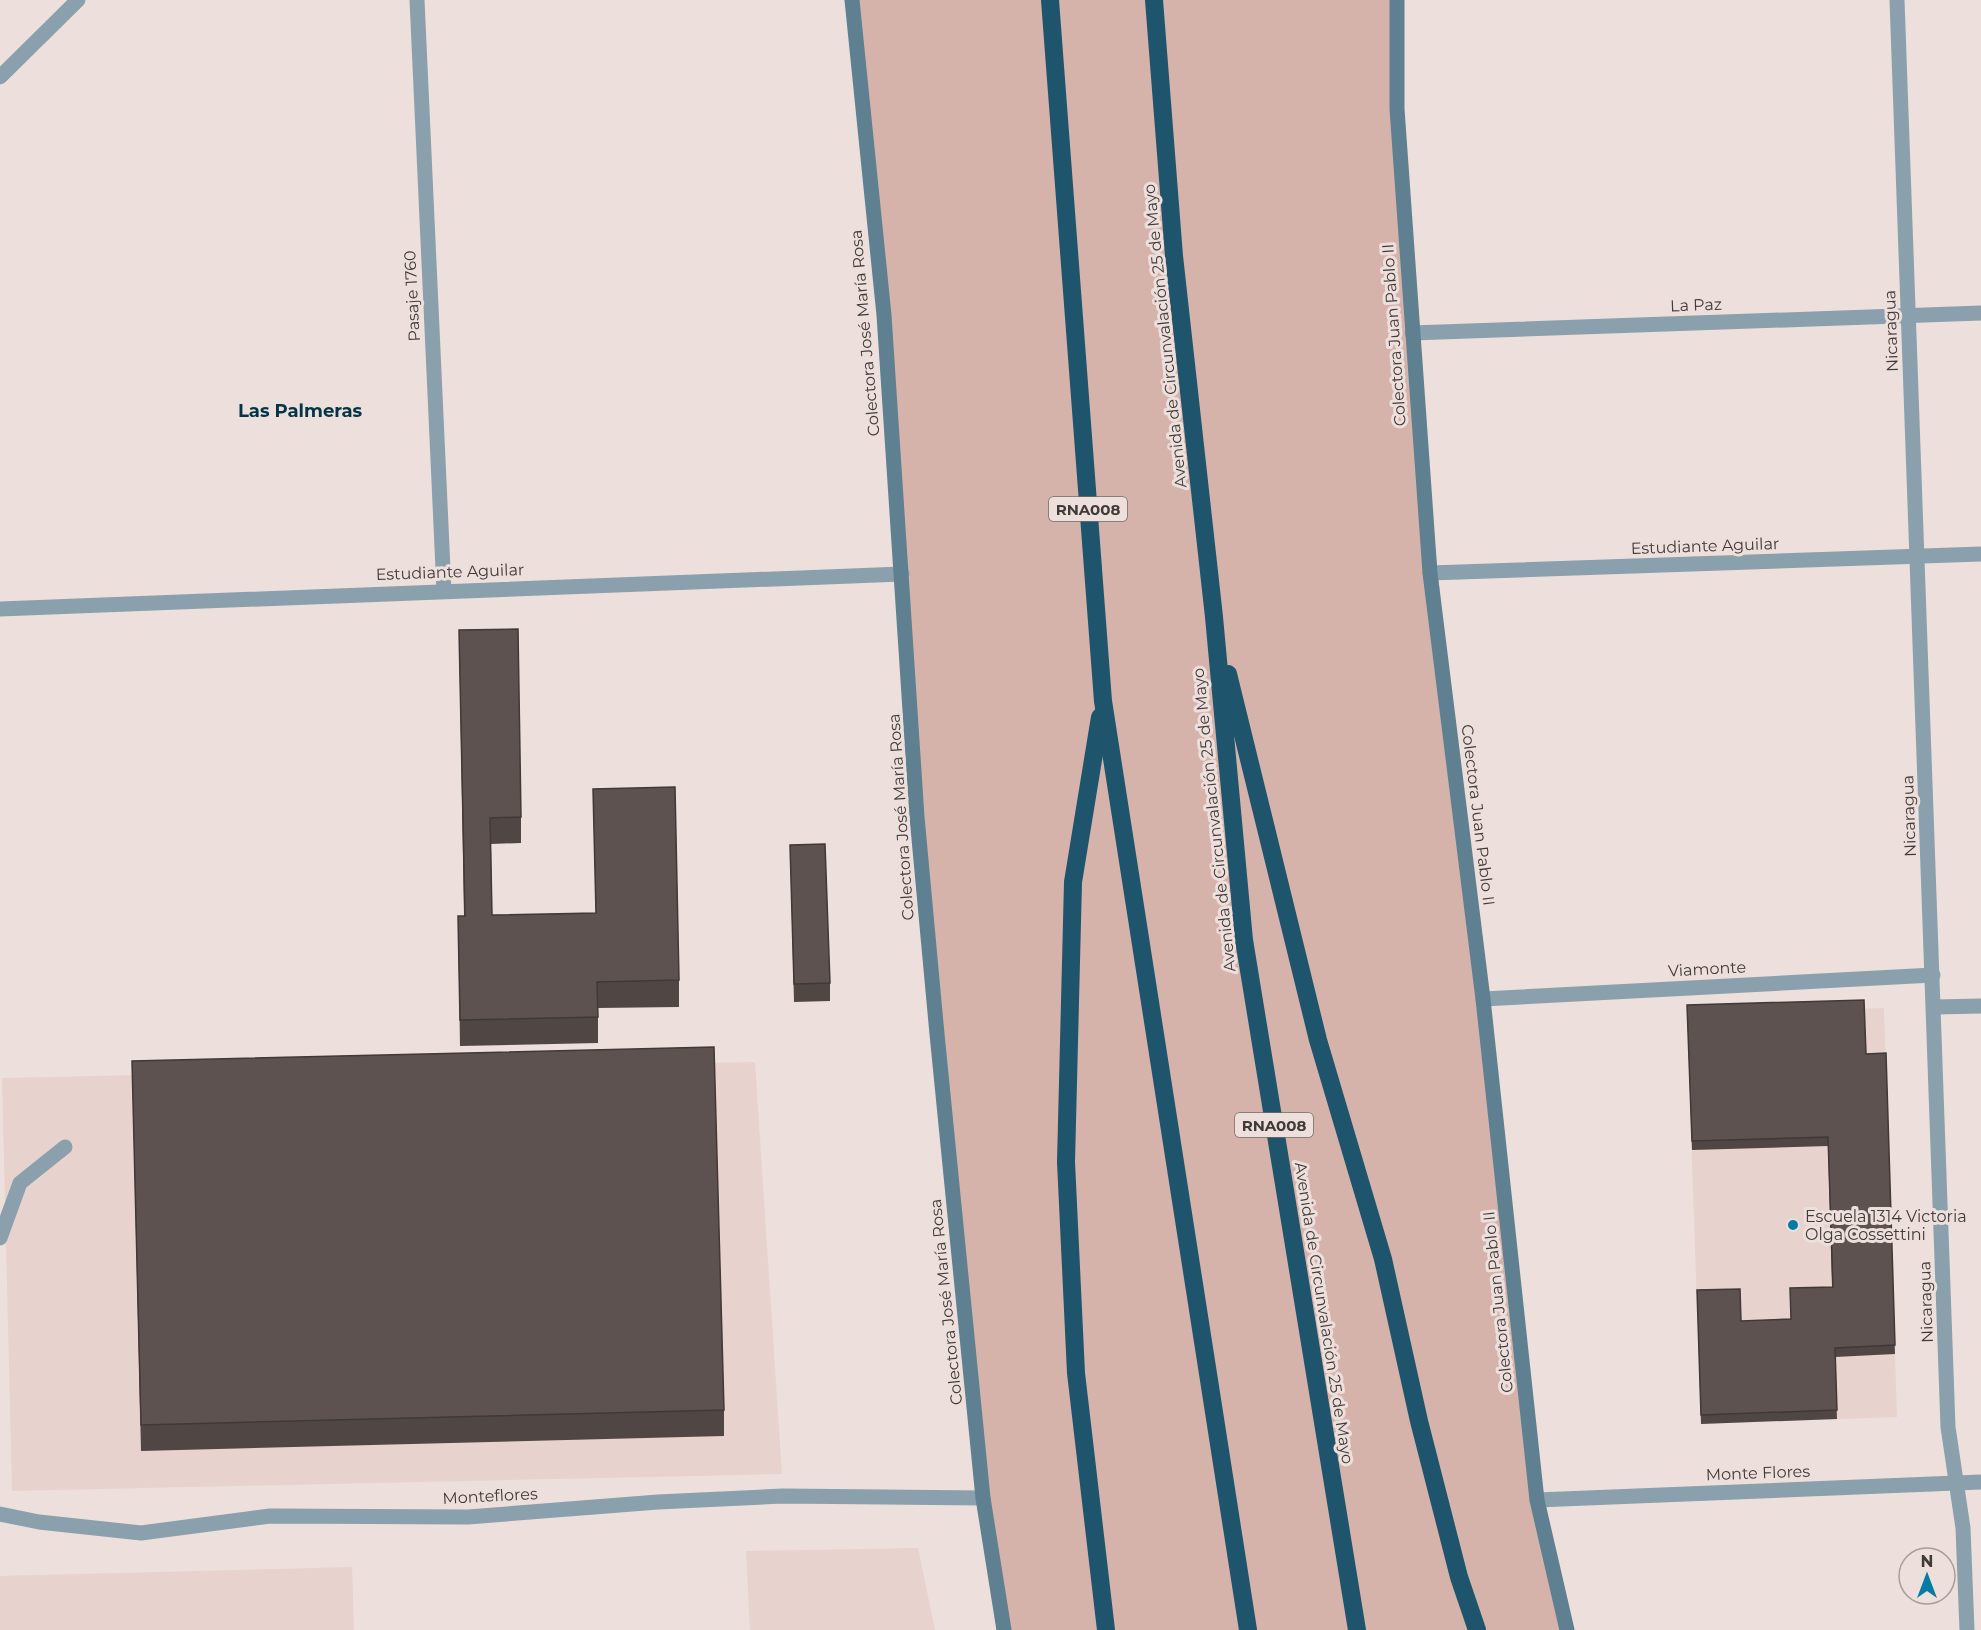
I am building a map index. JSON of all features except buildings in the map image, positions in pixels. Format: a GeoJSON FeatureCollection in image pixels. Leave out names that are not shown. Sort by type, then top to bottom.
{"type":"FeatureCollection","features":[{"type":"Feature","properties":{"kind":"highway","name":"RNA008"},"geometry":{"type":"LineString","coordinates":[[1050,0],[1103,701],[1248,1630]]}},
{"type":"Feature","properties":{"kind":"highway","name":"Avenida de Circunvalación 25 de Mayo"},"geometry":{"type":"LineString","coordinates":[[1154,0],[1174,256],[1214,617],[1244,940],[1357,1630]]}},
{"type":"Feature","properties":{"kind":"highway"},"geometry":{"type":"LineString","coordinates":[[1214,617],[1318,1040],[1383,1259],[1422,1432],[1459,1577],[1477,1630]]}},
{"type":"Feature","properties":{"kind":"highway","name":"RNA008"},"geometry":{"type":"LineString","coordinates":[[1103,701],[1072,882],[1066,1162],[1076,1373],[1106,1630]]}},
{"type":"Feature","properties":{"kind":"main road","name":"Colectora José María Rosa"},"geometry":{"type":"LineString","coordinates":[[852,0],[884,315],[917,817],[983,1498],[1004,1630]]}},
{"type":"Feature","properties":{"kind":"main road","name":"Colectora Juan Pablo II"},"geometry":{"type":"LineString","coordinates":[[1397,0],[1397,109],[1430,573],[1483,999],[1537,1500],[1567,1630]]}},
{"type":"Feature","properties":{"kind":"street"},"geometry":{"type":"LineString","coordinates":[[0,77],[78,0]]}},
{"type":"Feature","properties":{"kind":"street","name":"Pasaje 1760"},"geometry":{"type":"LineString","coordinates":[[417,0],[444,591]]}},
{"type":"Feature","properties":{"kind":"street","name":"Nicaragua"},"geometry":{"type":"LineString","coordinates":[[1897,0],[1935,1007],[1948,1427],[1963,1528],[1967,1630]]}},
{"type":"Feature","properties":{"kind":"street","name":"La Paz"},"geometry":{"type":"LineString","coordinates":[[1412,333],[1981,313]]}},
{"type":"Feature","properties":{"kind":"street","name":"Estudiante Aguilar"},"geometry":{"type":"LineString","coordinates":[[1430,573],[1981,554]]}},
{"type":"Feature","properties":{"kind":"street","name":"Estudiante Aguilar"},"geometry":{"type":"LineString","coordinates":[[0,609],[902,574]]}},
{"type":"Feature","properties":{"kind":"street","name":"Viamonte"},"geometry":{"type":"LineString","coordinates":[[1483,999],[1933,975]]}},
{"type":"Feature","properties":{"kind":"street"},"geometry":{"type":"LineString","coordinates":[[1935,1007],[1981,1006]]}},
{"type":"Feature","properties":{"kind":"street"},"geometry":{"type":"LineString","coordinates":[[0,1238],[20,1184],[65,1147]]}},
{"type":"Feature","properties":{"kind":"street","name":"Monte Flores"},"geometry":{"type":"LineString","coordinates":[[1537,1500],[1981,1482]]}},
{"type":"Feature","properties":{"kind":"street","name":"Monteflores"},"geometry":{"type":"LineString","coordinates":[[0,1514],[39,1522],[141,1533],[270,1516],[468,1517],[658,1502],[783,1496],[983,1498]]}},
{"type":"Feature","properties":{"kind":"shaded area"},"geometry":{"type":"Polygon","coordinates":[[[852,0],[1397,0],[1412,333],[1537,1500],[1567,1630],[1004,1630],[983,1498],[852,0]]]}},
{"type":"Feature","properties":{"kind":"shaded area","name":"Escuela 1314 Victoria Olga Cossettini"},"geometry":{"type":"Polygon","coordinates":[[[1884,1008],[1897,1417],[1701,1424],[1687,1014],[1884,1008]]]}},
{"type":"Feature","properties":{"kind":"shaded area"},"geometry":{"type":"Polygon","coordinates":[[[755,1062],[782,1474],[12,1491],[2,1078],[755,1062]]]}},
{"type":"Feature","properties":{"kind":"shaded area"},"geometry":{"type":"Polygon","coordinates":[[[918,1548],[935,1630],[750,1630],[746,1551],[918,1548]]]}},
{"type":"Feature","properties":{"kind":"shaded area"},"geometry":{"type":"Polygon","coordinates":[[[352,1567],[354,1630],[0,1630],[0,1576],[352,1567]]]}},
{"type":"Feature","properties":{"kind":"place","name":"Escuela 1314 Victoria Olga Cossettini"},"geometry":{"type":"Point","coordinates":[1793,1225]}},
{"type":"Feature","properties":{"kind":"district","name":"Las Palmeras"},"geometry":{"type":"Point","coordinates":[300,411]}}]}
